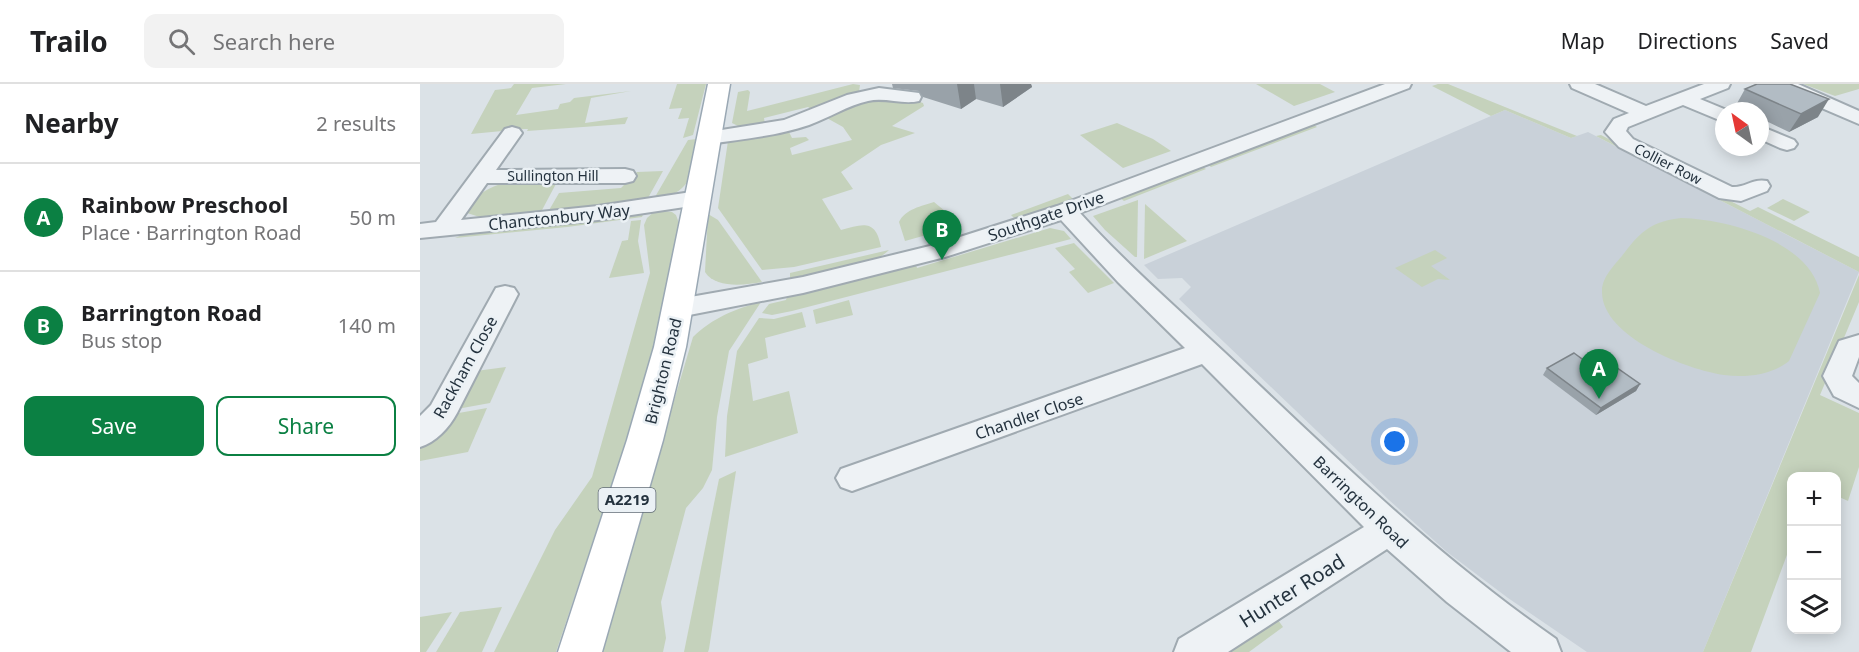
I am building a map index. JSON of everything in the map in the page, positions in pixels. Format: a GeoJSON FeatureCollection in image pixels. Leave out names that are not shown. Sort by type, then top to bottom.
{"type":"FeatureCollection","features":[{"type":"Feature","properties":{"kind":"main road","name":"Brighton Road"},"geometry":{"type":"LineString","coordinates":[[580,652],[645,440],[679,308],[719,84]]}},
{"type":"Feature","properties":{"kind":"street","name":"Southgate Drive"},"geometry":{"type":"LineString","coordinates":[[679,308],[768,292],[945,250],[1065,211],[1402,84]]}},
{"type":"Feature","properties":{"kind":"street"},"geometry":{"type":"LineString","coordinates":[[1579,84],[1645,113]]}},
{"type":"Feature","properties":{"kind":"street","name":"Collier Row"},"geometry":{"type":"LineString","coordinates":[[1721,84],[1621,123],[1616,129],[1617,135],[1626,143],[1727,193],[1741,194],[1759,186]]}},
{"type":"Feature","properties":{"kind":"street"},"geometry":{"type":"LineString","coordinates":[[1782,84],[1859,118]]}},
{"type":"Feature","properties":{"kind":"street"},"geometry":{"type":"LineString","coordinates":[[709,138],[802,121],[860,95],[884,92],[912,97]]}},
{"type":"Feature","properties":{"kind":"street"},"geometry":{"type":"LineString","coordinates":[[1684,99],[1715,113]]}},
{"type":"Feature","properties":{"kind":"street"},"geometry":{"type":"LineString","coordinates":[[1834,106],[1859,99]]}},
{"type":"Feature","properties":{"kind":"street","name":"Sullington Hill"},"geometry":{"type":"LineString","coordinates":[[431,230],[481,177],[512,133]]}},
{"type":"Feature","properties":{"kind":"street"},"geometry":{"type":"LineString","coordinates":[[1769,136],[1787,144]]}},
{"type":"Feature","properties":{"kind":"street","name":"Sullington Hill"},"geometry":{"type":"LineString","coordinates":[[481,177],[625,176]]}},
{"type":"Feature","properties":{"kind":"street","name":"Chanctonbury Way"},"geometry":{"type":"LineString","coordinates":[[431,230],[598,213],[698,198]]}},
{"type":"Feature","properties":{"kind":"street","name":"Barrington Road"},"geometry":{"type":"LineString","coordinates":[[1065,211],[1389,529],[1458,590],[1542,652]]}},
{"type":"Feature","properties":{"kind":"street","name":"Rackham Close"},"geometry":{"type":"LineString","coordinates":[[420,435],[442,413],[505,294]]}},
{"type":"Feature","properties":{"kind":"street"},"geometry":{"type":"LineString","coordinates":[[1859,345],[1849,348],[1837,376],[1844,388],[1859,397]]}},
{"type":"Feature","properties":{"kind":"street","name":"Chandler Close"},"geometry":{"type":"LineString","coordinates":[[852,477],[1069,402],[1190,358],[1205,350]]}},
{"type":"Feature","properties":{"kind":"street","name":"Hunter Road"},"geometry":{"type":"LineString","coordinates":[[1193,652],[1278,601],[1389,529]]}},
{"type":"Feature","properties":{"kind":"shaded area"},"geometry":{"type":"Polygon","coordinates":[[[1505,110],[1571,138],[1588,132],[1859,272],[1703,652],[1587,652],[1508,598],[1447,552],[1389,500],[1179,299],[1191,287],[1182,278],[1158,279],[1144,265],[1505,110]]]}},
{"type":"Feature","properties":{"kind":"green space"},"geometry":{"type":"Polygon","coordinates":[[[514,84],[566,84],[532,88],[516,115],[558,109],[560,104],[570,102],[574,98],[631,91],[591,98],[585,123],[628,117],[625,124],[471,134],[495,90],[511,88],[514,84]]]}},
{"type":"Feature","properties":{"kind":"green space"},"geometry":{"type":"Polygon","coordinates":[[[677,84],[706,84],[693,135],[683,138],[689,118],[678,119],[682,108],[669,109],[677,84]]]}},
{"type":"Feature","properties":{"kind":"green space"},"geometry":{"type":"Polygon","coordinates":[[[853,84],[860,85],[859,92],[815,112],[808,107],[764,118],[765,124],[740,127],[732,123],[738,92],[748,90],[750,92],[747,111],[853,84]]]}},
{"type":"Feature","properties":{"kind":"green space"},"geometry":{"type":"Polygon","coordinates":[[[1256,84],[1320,84],[1335,92],[1294,106],[1256,84]]]}},
{"type":"Feature","properties":{"kind":"green space"},"geometry":{"type":"Polygon","coordinates":[[[1448,84],[1577,136],[1571,138],[1505,110],[1491,116],[1432,86],[1448,84]]]}},
{"type":"Feature","properties":{"kind":"green space"},"geometry":{"type":"Polygon","coordinates":[[[1803,84],[1859,84],[1859,89],[1835,96],[1803,84]]]}},
{"type":"Feature","properties":{"kind":"green space"},"geometry":{"type":"Polygon","coordinates":[[[867,99],[903,103],[910,99],[923,103],[924,106],[892,126],[915,133],[881,145],[841,172],[853,189],[822,199],[841,230],[862,225],[872,228],[879,238],[881,247],[794,267],[762,270],[718,208],[728,141],[788,130],[792,138],[806,137],[809,140],[790,148],[792,155],[852,140],[843,127],[825,117],[867,99]]]}},
{"type":"Feature","properties":{"kind":"green space"},"geometry":{"type":"Polygon","coordinates":[[[1117,123],[1153,139],[1171,151],[1123,168],[1080,135],[1117,123]]]}},
{"type":"Feature","properties":{"kind":"green space"},"geometry":{"type":"Polygon","coordinates":[[[1311,123],[1317,127],[1211,167],[1205,163],[1311,123]]]}},
{"type":"Feature","properties":{"kind":"green space"},"geometry":{"type":"Polygon","coordinates":[[[1601,135],[1750,211],[1758,207],[1859,257],[1859,272],[1596,136],[1601,135]]]}},
{"type":"Feature","properties":{"kind":"green space"},"geometry":{"type":"Polygon","coordinates":[[[697,139],[692,170],[685,185],[679,191],[657,200],[655,197],[688,140],[697,139]]]}},
{"type":"Feature","properties":{"kind":"green space"},"geometry":{"type":"Polygon","coordinates":[[[1201,166],[1206,169],[1124,201],[1119,197],[1201,166]]]}},
{"type":"Feature","properties":{"kind":"green space"},"geometry":{"type":"Polygon","coordinates":[[[663,171],[648,198],[548,212],[559,193],[621,188],[637,172],[663,171]]]}},
{"type":"Feature","properties":{"kind":"green space"},"geometry":{"type":"Polygon","coordinates":[[[558,180],[541,212],[483,218],[467,213],[467,206],[478,196],[498,185],[520,181],[558,180]]]}},
{"type":"Feature","properties":{"kind":"green space"},"geometry":{"type":"Polygon","coordinates":[[[1068,194],[1073,199],[1015,219],[1011,215],[1068,194]]]}},
{"type":"Feature","properties":{"kind":"green space"},"geometry":{"type":"Polygon","coordinates":[[[1783,199],[1810,212],[1794,221],[1767,208],[1783,199]]]}},
{"type":"Feature","properties":{"kind":"green space"},"geometry":{"type":"Polygon","coordinates":[[[1138,200],[1137,257],[1135,257],[1093,216],[1138,200]]]}},
{"type":"Feature","properties":{"kind":"green space"},"geometry":{"type":"Polygon","coordinates":[[[934,202],[962,225],[905,241],[899,222],[905,214],[934,202]]]}},
{"type":"Feature","properties":{"kind":"green space"},"geometry":{"type":"Polygon","coordinates":[[[1145,204],[1187,241],[1144,259],[1145,204]]]}},
{"type":"Feature","properties":{"kind":"green space"},"geometry":{"type":"Polygon","coordinates":[[[656,210],[672,212],[676,215],[680,226],[657,335],[625,445],[556,652],[494,652],[555,530],[592,477],[650,273],[644,225],[647,218],[656,210]]]}},
{"type":"Feature","properties":{"kind":"green space"},"geometry":{"type":"Polygon","coordinates":[[[644,212],[642,217],[455,238],[469,232],[644,212]]]}},
{"type":"Feature","properties":{"kind":"green space"},"geometry":{"type":"Polygon","coordinates":[[[708,214],[718,220],[762,282],[739,285],[723,283],[716,281],[705,272],[708,214]]]}},
{"type":"Feature","properties":{"kind":"green space"},"geometry":{"type":"Polygon","coordinates":[[[1681,218],[1720,223],[1764,236],[1800,259],[1813,275],[1820,293],[1789,361],[1775,370],[1750,376],[1708,372],[1649,348],[1616,323],[1605,308],[1602,291],[1607,275],[1642,233],[1655,225],[1681,218]]]}},
{"type":"Feature","properties":{"kind":"green space"},"geometry":{"type":"Polygon","coordinates":[[[641,220],[638,241],[644,273],[609,278],[622,241],[628,240],[631,221],[641,220]]]}},
{"type":"Feature","properties":{"kind":"green space"},"geometry":{"type":"Polygon","coordinates":[[[1050,228],[1064,231],[1071,239],[792,311],[772,315],[762,313],[769,304],[786,300],[787,297],[916,265],[917,268],[1050,228]]]}},
{"type":"Feature","properties":{"kind":"green space"},"geometry":{"type":"Polygon","coordinates":[[[1074,243],[1114,283],[1088,293],[1069,272],[1075,269],[1055,248],[1074,243]]]}},
{"type":"Feature","properties":{"kind":"green space"},"geometry":{"type":"Polygon","coordinates":[[[889,250],[881,257],[856,266],[790,279],[790,273],[889,250]]]}},
{"type":"Feature","properties":{"kind":"green space"},"geometry":{"type":"Polygon","coordinates":[[[1435,250],[1447,258],[1431,266],[1450,280],[1438,279],[1422,287],[1395,268],[1435,250]]]}},
{"type":"Feature","properties":{"kind":"green space"},"geometry":{"type":"Polygon","coordinates":[[[1859,275],[1859,302],[1820,395],[1859,413],[1859,467],[1848,501],[1841,498],[1841,472],[1787,472],[1787,555],[1751,652],[1703,652],[1859,275]]]}},
{"type":"Feature","properties":{"kind":"green space"},"geometry":{"type":"Polygon","coordinates":[[[849,300],[853,315],[816,324],[813,310],[849,300]]]}},
{"type":"Feature","properties":{"kind":"green space"},"geometry":{"type":"Polygon","coordinates":[[[761,302],[729,351],[717,417],[712,470],[703,488],[686,508],[661,602],[666,638],[663,652],[599,652],[693,337],[708,324],[724,315],[761,302]]]}},
{"type":"Feature","properties":{"kind":"green space"},"geometry":{"type":"Polygon","coordinates":[[[802,312],[806,327],[765,338],[768,358],[748,364],[753,401],[789,391],[798,433],[725,457],[727,416],[737,351],[759,318],[774,319],[802,312]]]}},
{"type":"Feature","properties":{"kind":"green space"},"geometry":{"type":"Polygon","coordinates":[[[506,367],[490,403],[457,409],[476,371],[506,367]]]}},
{"type":"Feature","properties":{"kind":"green space"},"geometry":{"type":"Polygon","coordinates":[[[487,408],[468,452],[420,461],[420,444],[453,414],[487,408]]]}},
{"type":"Feature","properties":{"kind":"green space"},"geometry":{"type":"Polygon","coordinates":[[[736,471],[709,649],[708,652],[684,652],[719,479],[736,471]]]}},
{"type":"Feature","properties":{"kind":"green space"},"geometry":{"type":"Polygon","coordinates":[[[502,607],[482,652],[436,652],[460,612],[502,607]]]}},
{"type":"Feature","properties":{"kind":"green space"},"geometry":{"type":"Polygon","coordinates":[[[452,612],[426,652],[420,652],[420,617],[452,612]]]}},
{"type":"Feature","properties":{"kind":"green space"},"geometry":{"type":"Polygon","coordinates":[[[1278,620],[1283,627],[1249,652],[1228,652],[1278,620]]]}},
{"type":"Feature","properties":{"kind":"building"},"geometry":{"type":"Polygon","coordinates":[[[1757,84],[1790,84],[1829,99],[1801,114],[1745,89],[1757,84]]]}},
{"type":"Feature","properties":{"kind":"building"},"geometry":{"type":"Polygon","coordinates":[[[1574,353],[1585,361],[1597,354],[1640,384],[1601,408],[1547,368],[1574,353]]]}},
{"type":"Feature","properties":{"kind":"place","name":"Barrington Road"},"geometry":{"type":"Point","coordinates":[942,260]}},
{"type":"Feature","properties":{"kind":"place","name":"Rainbow Preschool"},"geometry":{"type":"Point","coordinates":[1599,399]}}]}
